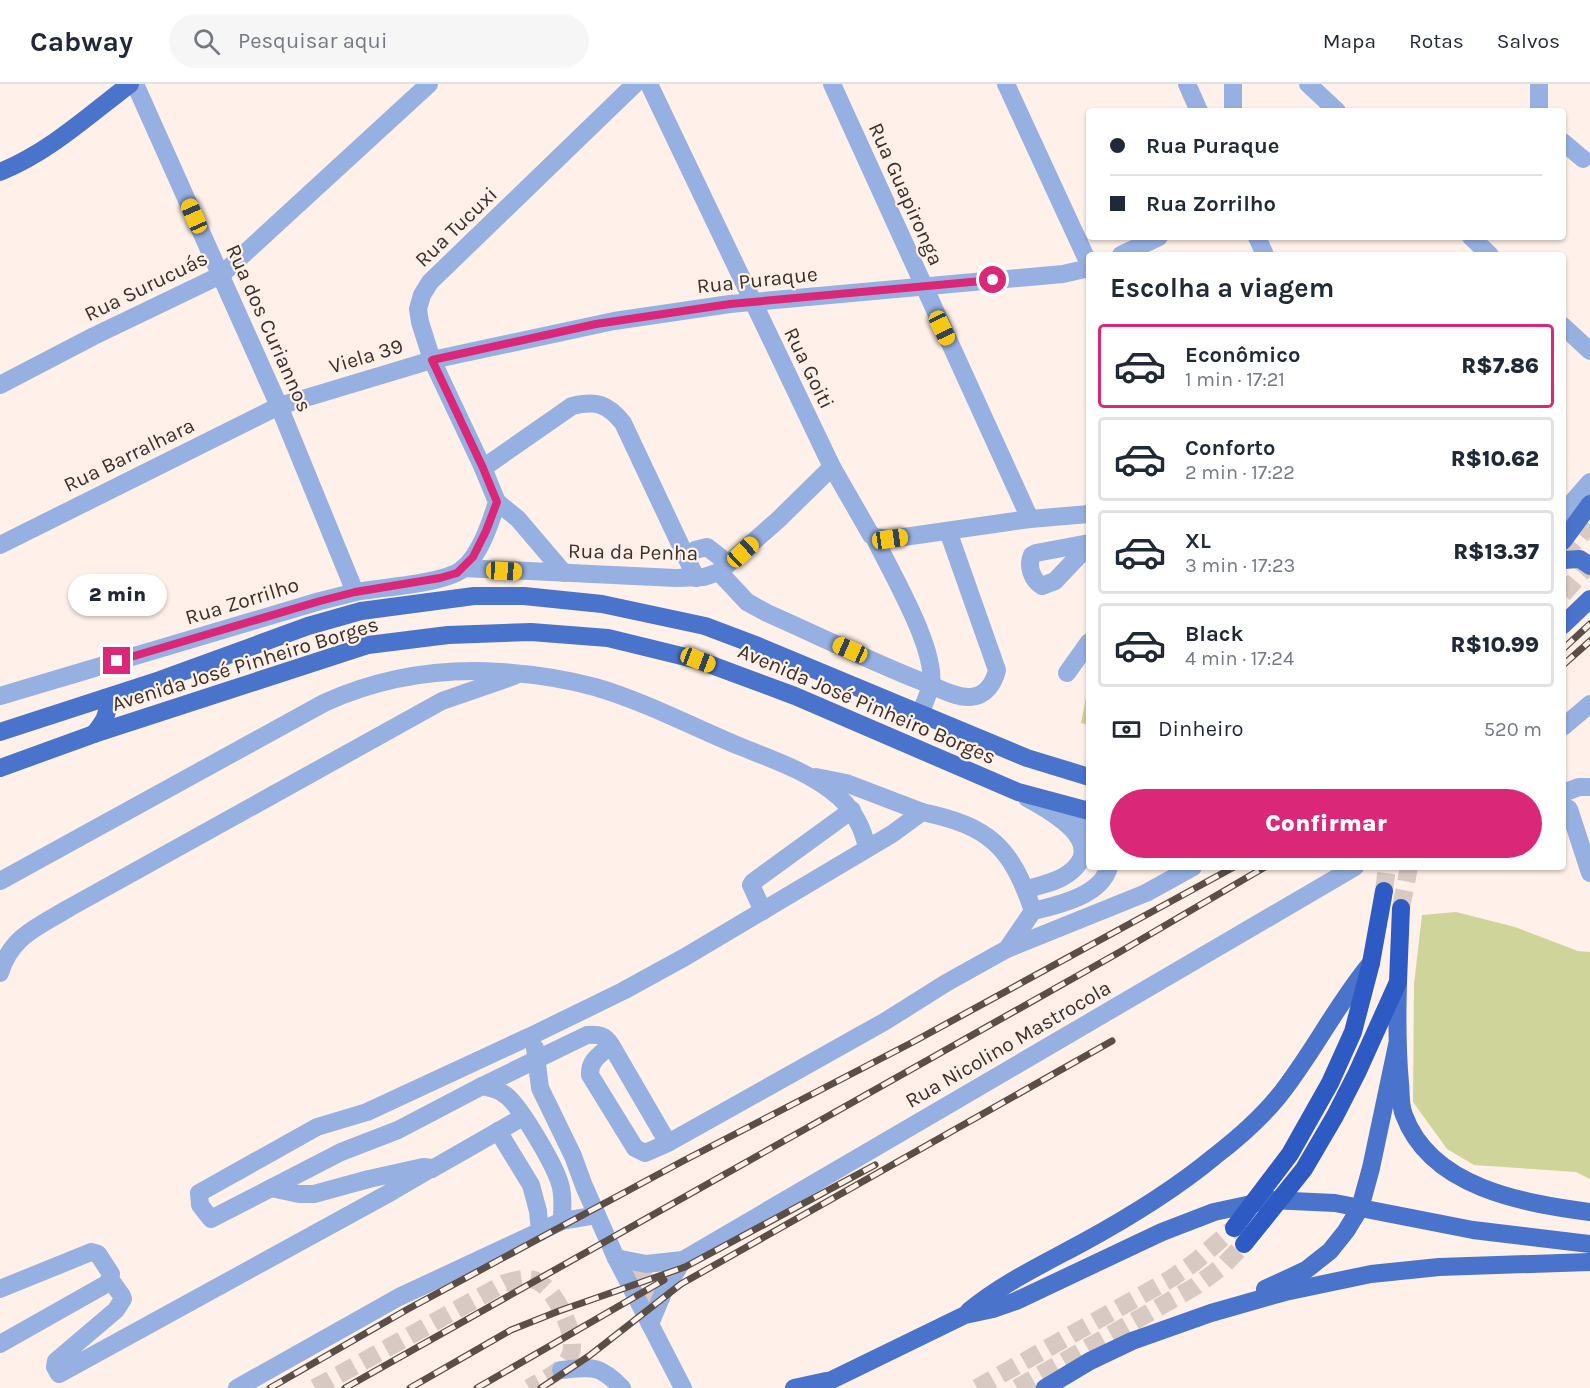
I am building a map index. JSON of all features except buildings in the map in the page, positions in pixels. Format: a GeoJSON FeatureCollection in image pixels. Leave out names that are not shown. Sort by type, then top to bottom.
{"type":"FeatureCollection","features":[{"type":"Feature","properties":{"kind":"highway"},"geometry":{"type":"LineString","coordinates":[[1234,1228],[1290,1154],[1330,1083],[1353,1032],[1371,963],[1383,891]]}},
{"type":"Feature","properties":{"kind":"highway"},"geometry":{"type":"LineString","coordinates":[[1244,1244],[1304,1169],[1358,1073],[1398,982],[1401,908]]}},
{"type":"Feature","properties":{"kind":"main road"},"geometry":{"type":"LineString","coordinates":[[0,172],[57,141],[130,84]]}},
{"type":"Feature","properties":{"kind":"main road"},"geometry":{"type":"LineString","coordinates":[[1566,537],[1590,504]]}},
{"type":"Feature","properties":{"kind":"main road"},"geometry":{"type":"LineString","coordinates":[[1566,560],[1580,559],[1590,566]]}},
{"type":"Feature","properties":{"kind":"main road"},"geometry":{"type":"LineString","coordinates":[[1566,622],[1584,604],[1590,590]]}},
{"type":"Feature","properties":{"kind":"main road","name":"Avenida José Pinheiro Borges"},"geometry":{"type":"LineString","coordinates":[[0,732],[160,680],[308,626],[361,611],[474,596],[524,596],[602,604],[705,626],[1027,759],[1086,776]]}},
{"type":"Feature","properties":{"kind":"main road","name":"Avenida José Pinheiro Borges"},"geometry":{"type":"LineString","coordinates":[[0,768],[94,734],[368,645],[448,634],[531,632],[608,639],[698,660],[795,696],[1018,792],[1086,810]]}},
{"type":"Feature","properties":{"kind":"main road"},"geometry":{"type":"LineString","coordinates":[[150,716],[151,697],[160,680]]}},
{"type":"Feature","properties":{"kind":"main road"},"geometry":{"type":"LineString","coordinates":[[94,734],[106,717],[108,707],[105,698]]}},
{"type":"Feature","properties":{"kind":"main road"},"geometry":{"type":"LineString","coordinates":[[794,1388],[823,1384],[965,1315],[1002,1289],[1119,1223],[1173,1188],[1241,1134],[1277,1098],[1308,1055],[1349,989],[1371,963]]}},
{"type":"Feature","properties":{"kind":"main road"},"geometry":{"type":"LineString","coordinates":[[1398,982],[1397,1045],[1403,1114],[1418,1142],[1439,1163],[1465,1180],[1507,1197],[1590,1212]]}},
{"type":"Feature","properties":{"kind":"main road"},"geometry":{"type":"LineString","coordinates":[[1211,1313],[1306,1270],[1330,1251],[1346,1231],[1360,1208],[1397,1045]]}},
{"type":"Feature","properties":{"kind":"main road"},"geometry":{"type":"LineString","coordinates":[[965,1315],[993,1309],[1045,1289],[1161,1232],[1214,1212],[1270,1200],[1335,1203],[1473,1230],[1590,1244]]}},
{"type":"Feature","properties":{"kind":"main road"},"geometry":{"type":"LineString","coordinates":[[1045,1388],[1090,1361],[1132,1341],[1211,1313],[1285,1292],[1371,1274],[1461,1266],[1590,1262]]}},
{"type":"Feature","properties":{"kind":"street","name":"Rua dos Curiannos"},"geometry":{"type":"LineString","coordinates":[[135,84],[279,406],[355,592]]}},
{"type":"Feature","properties":{"kind":"street","name":"Rua Surucuás"},"geometry":{"type":"LineString","coordinates":[[0,385],[94,336],[221,275],[429,84]]}},
{"type":"Feature","properties":{"kind":"street","name":"Rua Tucuxi"},"geometry":{"type":"LineString","coordinates":[[497,502],[432,360],[418,309],[422,295],[430,282],[635,84]]}},
{"type":"Feature","properties":{"kind":"street","name":"Rua Goiti"},"geometry":{"type":"LineString","coordinates":[[649,84],[832,467],[877,543],[925,644],[930,659],[931,685]]}},
{"type":"Feature","properties":{"kind":"street","name":"Rua Guapironga"},"geometry":{"type":"LineString","coordinates":[[832,84],[1030,519]]}},
{"type":"Feature","properties":{"kind":"street"},"geometry":{"type":"LineString","coordinates":[[1006,84],[1086,257]]}},
{"type":"Feature","properties":{"kind":"street"},"geometry":{"type":"LineString","coordinates":[[1187,84],[1198,108]]}},
{"type":"Feature","properties":{"kind":"street"},"geometry":{"type":"LineString","coordinates":[[1233,84],[1233,108]]}},
{"type":"Feature","properties":{"kind":"street"},"geometry":{"type":"LineString","coordinates":[[1308,84],[1334,108]]}},
{"type":"Feature","properties":{"kind":"street"},"geometry":{"type":"LineString","coordinates":[[1539,84],[1539,108]]}},
{"type":"Feature","properties":{"kind":"street"},"geometry":{"type":"LineString","coordinates":[[1566,145],[1583,159]]}},
{"type":"Feature","properties":{"kind":"street"},"geometry":{"type":"LineString","coordinates":[[1127,252],[1153,240]]}},
{"type":"Feature","properties":{"kind":"street"},"geometry":{"type":"LineString","coordinates":[[1474,240],[1487,252]]}},
{"type":"Feature","properties":{"kind":"street","name":"Rua Puraque"},"geometry":{"type":"LineString","coordinates":[[432,360],[614,321],[730,304],[1063,274],[1086,269]]}},
{"type":"Feature","properties":{"kind":"street"},"geometry":{"type":"LineString","coordinates":[[1566,329],[1590,351]]}},
{"type":"Feature","properties":{"kind":"street","name":"Viela 39"},"geometry":{"type":"LineString","coordinates":[[279,406],[432,360]]}},
{"type":"Feature","properties":{"kind":"street"},"geometry":{"type":"LineString","coordinates":[[483,468],[572,406],[586,402],[599,404],[615,413],[623,423],[696,578]]}},
{"type":"Feature","properties":{"kind":"street","name":"Rua Barralhara"},"geometry":{"type":"LineString","coordinates":[[0,545],[279,406]]}},
{"type":"Feature","properties":{"kind":"street","name":"Rua da Penha"},"geometry":{"type":"LineString","coordinates":[[463,568],[696,578],[723,569],[778,520],[832,467]]}},
{"type":"Feature","properties":{"kind":"street"},"geometry":{"type":"LineString","coordinates":[[1566,509],[1590,482]]}},
{"type":"Feature","properties":{"kind":"street"},"geometry":{"type":"LineString","coordinates":[[463,568],[473,557],[497,502],[518,519],[564,573]]}},
{"type":"Feature","properties":{"kind":"street"},"geometry":{"type":"LineString","coordinates":[[877,543],[890,539],[1030,519],[1086,514]]}},
{"type":"Feature","properties":{"kind":"street"},"geometry":{"type":"LineString","coordinates":[[686,556],[706,547],[714,551],[723,569],[747,602],[767,613],[931,685],[957,695],[971,697],[983,693],[991,686],[997,670],[948,531]]}},
{"type":"Feature","properties":{"kind":"street","name":"Rua Zorrilho"},"geometry":{"type":"LineString","coordinates":[[0,696],[320,601],[355,592],[440,578],[457,573],[463,568]]}},
{"type":"Feature","properties":{"kind":"street"},"geometry":{"type":"LineString","coordinates":[[1067,673],[1086,646]]}},
{"type":"Feature","properties":{"kind":"street"},"geometry":{"type":"LineString","coordinates":[[0,881],[290,720],[353,689],[427,674],[469,671],[520,674],[593,687],[613,693],[812,777],[852,810],[867,848]]}},
{"type":"Feature","properties":{"kind":"street"},"geometry":{"type":"LineString","coordinates":[[0,973],[6,955],[19,939],[76,903],[442,701],[520,674]]}},
{"type":"Feature","properties":{"kind":"street"},"geometry":{"type":"LineString","coordinates":[[920,714],[931,685]]}},
{"type":"Feature","properties":{"kind":"street"},"geometry":{"type":"LineString","coordinates":[[1566,724],[1590,704]]}},
{"type":"Feature","properties":{"kind":"street"},"geometry":{"type":"LineString","coordinates":[[0,723],[20,726]]}},
{"type":"Feature","properties":{"kind":"street"},"geometry":{"type":"LineString","coordinates":[[812,777],[830,778],[846,783],[922,812],[977,829],[994,840],[1010,860],[1026,890],[1033,911]]}},
{"type":"Feature","properties":{"kind":"street"},"geometry":{"type":"LineString","coordinates":[[1566,791],[1579,787],[1590,787]]}},
{"type":"Feature","properties":{"kind":"street"},"geometry":{"type":"LineString","coordinates":[[1018,792],[1059,816],[1077,835],[1082,844],[1082,854],[1078,864],[1067,875],[1026,890]]}},
{"type":"Feature","properties":{"kind":"street"},"geometry":{"type":"LineString","coordinates":[[1566,808],[1569,809],[1590,873]]}},
{"type":"Feature","properties":{"kind":"street"},"geometry":{"type":"LineString","coordinates":[[763,911],[752,890],[753,882],[852,810]]}},
{"type":"Feature","properties":{"kind":"street"},"geometry":{"type":"LineString","coordinates":[[606,1040],[587,1035],[535,1059],[398,1130],[341,1152],[211,1219],[200,1205],[200,1193],[317,1127],[352,1117],[535,1034],[654,975],[892,834],[922,812]]}},
{"type":"Feature","properties":{"kind":"street"},"geometry":{"type":"LineString","coordinates":[[1059,816],[1086,824]]}},
{"type":"Feature","properties":{"kind":"street"},"geometry":{"type":"LineString","coordinates":[[1007,949],[1033,911],[1058,905],[1095,887],[1108,870]]}},
{"type":"Feature","properties":{"kind":"street"},"geometry":{"type":"LineString","coordinates":[[606,1040],[592,1061],[591,1075],[635,1148],[645,1153],[668,1143],[884,1022],[946,983],[1007,949],[1146,893],[1188,870]]}},
{"type":"Feature","properties":{"kind":"street","name":"Rua Nicolino Mastrocola"},"geometry":{"type":"LineString","coordinates":[[616,1258],[646,1264],[683,1260],[1351,870]]}},
{"type":"Feature","properties":{"kind":"street"},"geometry":{"type":"LineString","coordinates":[[590,1007],[606,1040],[668,1143]]}},
{"type":"Feature","properties":{"kind":"street"},"geometry":{"type":"LineString","coordinates":[[535,1034],[535,1059],[540,1088],[573,1156],[616,1258],[683,1388]]}},
{"type":"Feature","properties":{"kind":"street"},"geometry":{"type":"LineString","coordinates":[[482,1086],[504,1093],[514,1102],[523,1117],[560,1184],[562,1221]]}},
{"type":"Feature","properties":{"kind":"street"},"geometry":{"type":"LineString","coordinates":[[352,1117],[362,1143]]}},
{"type":"Feature","properties":{"kind":"street"},"geometry":{"type":"LineString","coordinates":[[0,1289],[91,1252],[98,1254],[109,1269],[110,1279],[122,1296],[120,1305],[117,1311],[56,1361],[55,1367],[59,1374],[523,1117]]}},
{"type":"Feature","properties":{"kind":"street"},"geometry":{"type":"LineString","coordinates":[[498,1131],[531,1185],[538,1211],[540,1232]]}},
{"type":"Feature","properties":{"kind":"street"},"geometry":{"type":"LineString","coordinates":[[271,1188],[299,1194],[314,1194],[427,1166],[431,1166],[432,1169]]}},
{"type":"Feature","properties":{"kind":"street"},"geometry":{"type":"LineString","coordinates":[[237,1388],[399,1297],[562,1221],[597,1215]]}},
{"type":"Feature","properties":{"kind":"street","name":"Rua Nicolino Mastrocola"},"geometry":{"type":"LineString","coordinates":[[650,1324],[663,1293],[683,1260]]}},
{"type":"Feature","properties":{"kind":"street"},"geometry":{"type":"LineString","coordinates":[[0,1344],[108,1283],[110,1279]]}},
{"type":"Feature","properties":{"kind":"street"},"geometry":{"type":"LineString","coordinates":[[561,1370],[598,1369],[608,1373],[622,1388]]}},
{"type":"Feature","properties":{"kind":"green space"},"geometry":{"type":"Polygon","coordinates":[[[1086,698],[1086,724],[1081,723],[1086,698]]]}},
{"type":"Feature","properties":{"kind":"green space"},"geometry":{"type":"Polygon","coordinates":[[[1456,912],[1515,927],[1578,951],[1590,952],[1590,1179],[1576,1172],[1474,1165],[1447,1149],[1413,1102],[1414,984],[1422,915],[1456,912]]]}},
{"type":"Feature","properties":{"kind":"tunnel"},"geometry":{"type":"LineString","coordinates":[[1566,552],[1590,524]]}},
{"type":"Feature","properties":{"kind":"tunnel"},"geometry":{"type":"LineString","coordinates":[[1566,591],[1590,563]]}},
{"type":"Feature","properties":{"kind":"tunnel"},"geometry":{"type":"LineString","coordinates":[[1384,891],[1387,870]]}},
{"type":"Feature","properties":{"kind":"tunnel"},"geometry":{"type":"LineString","coordinates":[[1401,908],[1408,870]]}},
{"type":"Feature","properties":{"kind":"tunnel"},"geometry":{"type":"LineString","coordinates":[[977,1388],[1172,1278],[1195,1262],[1234,1228]]}},
{"type":"Feature","properties":{"kind":"tunnel"},"geometry":{"type":"LineString","coordinates":[[1017,1388],[1196,1286],[1224,1265],[1244,1244]]}},
{"type":"Feature","properties":{"kind":"tunnel"},"geometry":{"type":"LineString","coordinates":[[646,1264],[641,1276],[650,1293],[656,1296],[663,1293]]}},
{"type":"Feature","properties":{"kind":"tunnel"},"geometry":{"type":"LineString","coordinates":[[315,1388],[505,1283],[525,1279],[537,1281],[551,1293],[568,1324],[572,1345],[571,1353],[564,1365],[529,1388]]}},
{"type":"Feature","properties":{"kind":"railway"},"geometry":{"type":"LineString","coordinates":[[1566,646],[1590,624]]}},
{"type":"Feature","properties":{"kind":"railway"},"geometry":{"type":"LineString","coordinates":[[1566,662],[1590,641]]}},
{"type":"Feature","properties":{"kind":"railway"},"geometry":{"type":"LineString","coordinates":[[270,1388],[408,1309],[683,1161],[913,1042],[1228,870]]}},
{"type":"Feature","properties":{"kind":"railway"},"geometry":{"type":"LineString","coordinates":[[345,1388],[1118,953],[1260,870]]}},
{"type":"Feature","properties":{"kind":"railway"},"geometry":{"type":"LineString","coordinates":[[541,1388],[589,1356],[681,1284],[1112,1041]]}},
{"type":"Feature","properties":{"kind":"railway"},"geometry":{"type":"LineString","coordinates":[[410,1388],[511,1330],[685,1267],[875,1165]]}},
{"type":"Feature","properties":{"kind":"railway"},"geometry":{"type":"LineString","coordinates":[[477,1388],[664,1280]]}},
{"type":"Feature","properties":{"kind":"route"},"geometry":{"type":"LineString","coordinates":[[117,661],[320,601],[355,592],[449,576],[463,568],[473,557],[497,502],[432,360],[596,324],[730,304],[993,280]]}}]}
